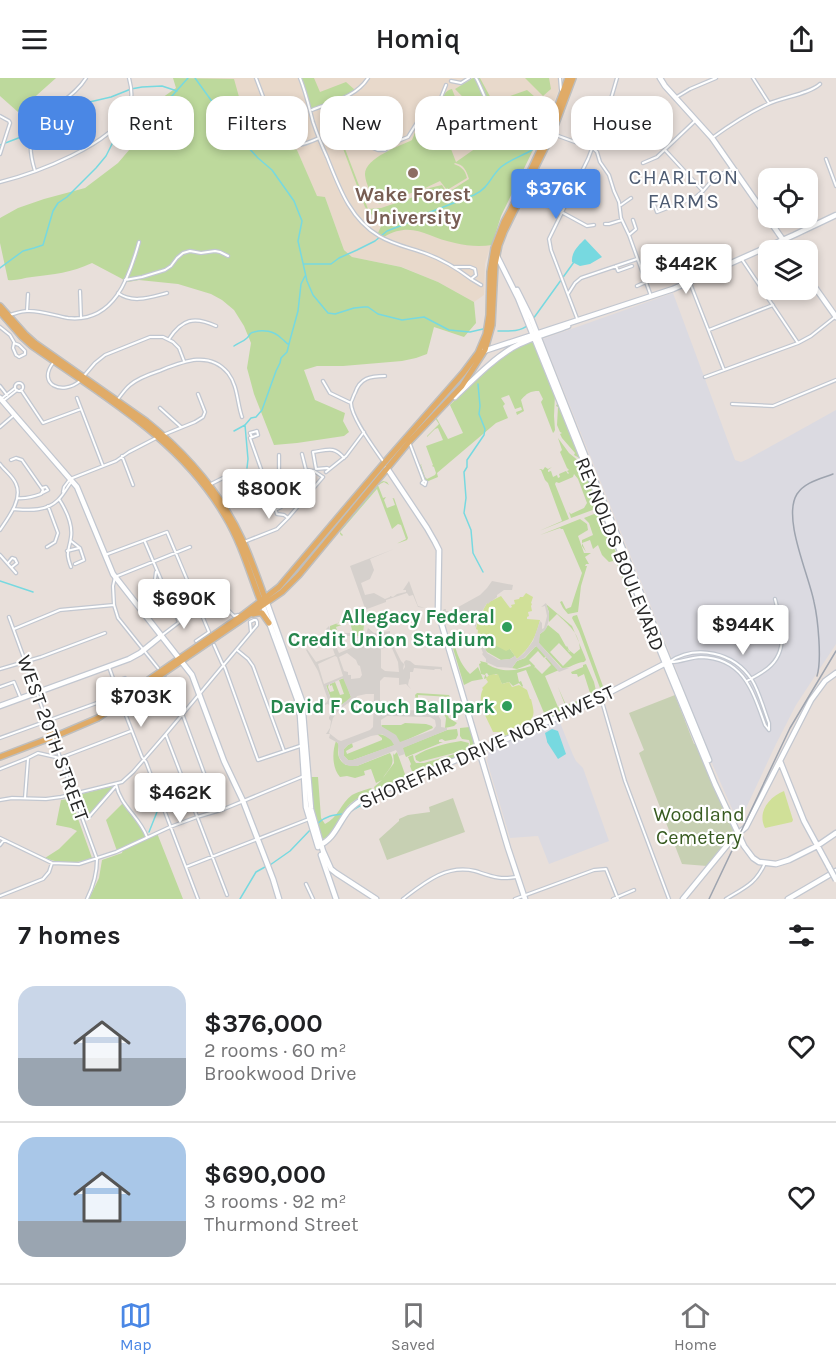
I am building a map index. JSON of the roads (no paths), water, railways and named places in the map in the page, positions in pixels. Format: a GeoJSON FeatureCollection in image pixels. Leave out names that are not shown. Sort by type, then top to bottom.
{"type":"FeatureCollection","features":[{"type":"Feature","properties":{"kind":"main road"},"geometry":{"type":"LineString","coordinates":[[0,755],[53,736],[91,718],[282,592],[409,442],[450,400],[468,378],[485,350],[492,325],[498,248],[547,135],[568,79]]}},
{"type":"Feature","properties":{"kind":"main road"},"geometry":{"type":"LineString","coordinates":[[559,115],[567,94],[568,79]]}},
{"type":"Feature","properties":{"kind":"main road"},"geometry":{"type":"LineString","coordinates":[[342,519],[384,463],[464,373],[478,353],[488,325],[491,264],[498,235],[544,150]]}},
{"type":"Feature","properties":{"kind":"main road"},"geometry":{"type":"LineString","coordinates":[[0,306],[2,315],[22,337],[161,436],[208,486],[240,538],[264,602]]}},
{"type":"Feature","properties":{"kind":"main road"},"geometry":{"type":"LineString","coordinates":[[264,602],[301,568]]}},
{"type":"Feature","properties":{"kind":"main road"},"geometry":{"type":"LineString","coordinates":[[253,572],[266,588],[279,587]]}},
{"type":"Feature","properties":{"kind":"main road"},"geometry":{"type":"LineString","coordinates":[[259,581],[264,602]]}},
{"type":"Feature","properties":{"kind":"main road"},"geometry":{"type":"LineString","coordinates":[[180,660],[231,622],[246,615],[262,613],[269,623]]}},
{"type":"Feature","properties":{"kind":"street"},"geometry":{"type":"LineString","coordinates":[[35,171],[31,146],[37,124],[44,115],[76,91],[86,78]]}},
{"type":"Feature","properties":{"kind":"street"},"geometry":{"type":"LineString","coordinates":[[0,182],[35,171],[81,150],[118,124],[128,111],[131,100],[129,78]]}},
{"type":"Feature","properties":{"kind":"street"},"geometry":{"type":"LineString","coordinates":[[256,78],[279,140],[298,146],[319,138]]}},
{"type":"Feature","properties":{"kind":"street"},"geometry":{"type":"LineString","coordinates":[[300,78],[319,138],[341,193],[360,221],[378,236],[436,257],[451,267],[475,269],[476,276],[471,279]]}},
{"type":"Feature","properties":{"kind":"street"},"geometry":{"type":"LineString","coordinates":[[347,96],[360,88],[368,78]]}},
{"type":"Feature","properties":{"kind":"street"},"geometry":{"type":"LineString","coordinates":[[451,81],[462,83],[470,78]]}},
{"type":"Feature","properties":{"kind":"street"},"geometry":{"type":"LineString","coordinates":[[476,78],[485,96]]}},
{"type":"Feature","properties":{"kind":"street"},"geometry":{"type":"LineString","coordinates":[[560,78],[561,98]]}},
{"type":"Feature","properties":{"kind":"street"},"geometry":{"type":"LineString","coordinates":[[612,96],[617,78]]}},
{"type":"Feature","properties":{"kind":"street"},"geometry":{"type":"LineString","coordinates":[[660,78],[712,138],[782,240],[836,215]]}},
{"type":"Feature","properties":{"kind":"street"},"geometry":{"type":"LineString","coordinates":[[675,98],[716,78]]}},
{"type":"Feature","properties":{"kind":"street"},"geometry":{"type":"LineString","coordinates":[[753,78],[769,103]]}},
{"type":"Feature","properties":{"kind":"street"},"geometry":{"type":"LineString","coordinates":[[712,138],[769,103],[815,88],[820,84]]}},
{"type":"Feature","properties":{"kind":"street"},"geometry":{"type":"LineString","coordinates":[[403,139],[408,137],[418,121],[438,105],[446,85]]}},
{"type":"Feature","properties":{"kind":"street"},"geometry":{"type":"LineString","coordinates":[[311,110],[320,107]]}},
{"type":"Feature","properties":{"kind":"street"},"geometry":{"type":"LineString","coordinates":[[0,116],[10,122],[0,154]]}},
{"type":"Feature","properties":{"kind":"street"},"geometry":{"type":"LineString","coordinates":[[673,142],[696,120]]}},
{"type":"Feature","properties":{"kind":"street"},"geometry":{"type":"LineString","coordinates":[[578,321],[549,242],[591,150]]}},
{"type":"Feature","properties":{"kind":"street"},"geometry":{"type":"LineString","coordinates":[[593,150],[597,152],[599,160],[609,175],[621,205],[620,214],[651,296]]}},
{"type":"Feature","properties":{"kind":"street"},"geometry":{"type":"LineString","coordinates":[[643,163],[657,158],[665,150],[703,191]]}},
{"type":"Feature","properties":{"kind":"street"},"geometry":{"type":"LineString","coordinates":[[826,159],[836,186]]}},
{"type":"Feature","properties":{"kind":"street"},"geometry":{"type":"LineString","coordinates":[[652,199],[657,212],[696,197],[714,177],[733,168]]}},
{"type":"Feature","properties":{"kind":"street"},"geometry":{"type":"LineString","coordinates":[[522,191],[587,226],[594,225]]}},
{"type":"Feature","properties":{"kind":"street"},"geometry":{"type":"LineString","coordinates":[[621,205],[631,198]]}},
{"type":"Feature","properties":{"kind":"street"},"geometry":{"type":"LineString","coordinates":[[606,224],[622,220]]}},
{"type":"Feature","properties":{"kind":"street"},"geometry":{"type":"LineString","coordinates":[[629,235],[636,229],[633,220]]}},
{"type":"Feature","properties":{"kind":"street"},"geometry":{"type":"LineString","coordinates":[[496,255],[498,235]]}},
{"type":"Feature","properties":{"kind":"street"},"geometry":{"type":"LineString","coordinates":[[2,315],[27,311],[81,318],[102,311],[118,293],[129,273],[139,242]]}},
{"type":"Feature","properties":{"kind":"street","name":"REYNOLDS BOULEVARD"},"geometry":{"type":"LineString","coordinates":[[498,248],[523,300],[667,663],[739,833],[748,853],[765,863]]}},
{"type":"Feature","properties":{"kind":"street"},"geometry":{"type":"LineString","coordinates":[[125,280],[165,270],[183,253],[189,251],[201,253],[215,251],[228,256]]}},
{"type":"Feature","properties":{"kind":"street"},"geometry":{"type":"LineString","coordinates":[[478,353],[651,296],[758,251]]}},
{"type":"Feature","properties":{"kind":"street","name":"REYNOLDS BOULEVARD"},"geometry":{"type":"LineString","coordinates":[[496,255],[536,335]]}},
{"type":"Feature","properties":{"kind":"street"},"geometry":{"type":"LineString","coordinates":[[741,258],[798,343]]}},
{"type":"Feature","properties":{"kind":"street"},"geometry":{"type":"LineString","coordinates":[[568,294],[580,278],[637,259]]}},
{"type":"Feature","properties":{"kind":"street"},"geometry":{"type":"LineString","coordinates":[[616,266],[618,271],[632,266]]}},
{"type":"Feature","properties":{"kind":"street"},"geometry":{"type":"LineString","coordinates":[[455,267],[481,285]]}},
{"type":"Feature","properties":{"kind":"street"},"geometry":{"type":"LineString","coordinates":[[689,281],[724,370]]}},
{"type":"Feature","properties":{"kind":"street"},"geometry":{"type":"LineString","coordinates":[[637,286],[646,282]]}},
{"type":"Feature","properties":{"kind":"street"},"geometry":{"type":"LineString","coordinates":[[80,291],[81,318]]}},
{"type":"Feature","properties":{"kind":"street"},"geometry":{"type":"LineString","coordinates":[[705,377],[798,343],[811,336],[836,317],[818,292]]}},
{"type":"Feature","properties":{"kind":"street"},"geometry":{"type":"LineString","coordinates":[[118,293],[124,297],[136,299],[167,293]]}},
{"type":"Feature","properties":{"kind":"street"},"geometry":{"type":"LineString","coordinates":[[27,311],[28,294]]}},
{"type":"Feature","properties":{"kind":"street"},"geometry":{"type":"LineString","coordinates":[[709,330],[774,305]]}},
{"type":"Feature","properties":{"kind":"street"},"geometry":{"type":"LineString","coordinates":[[170,339],[179,326],[188,321],[199,320],[216,326]]}},
{"type":"Feature","properties":{"kind":"street"},"geometry":{"type":"LineString","coordinates":[[0,327],[10,335],[14,343],[15,355],[19,357],[25,354],[25,351],[14,343]]}},
{"type":"Feature","properties":{"kind":"street"},"geometry":{"type":"LineString","coordinates":[[450,400],[503,354],[536,335]]}},
{"type":"Feature","properties":{"kind":"street"},"geometry":{"type":"LineString","coordinates":[[55,359],[50,367],[49,378],[53,385],[64,389],[73,386],[94,363],[105,355],[150,337],[170,339],[179,348],[184,361]]}},
{"type":"Feature","properties":{"kind":"street"},"geometry":{"type":"LineString","coordinates":[[116,402],[133,383],[145,376],[184,361],[198,359],[215,363],[226,371],[235,386],[242,417]]}},
{"type":"Feature","properties":{"kind":"street"},"geometry":{"type":"LineString","coordinates":[[385,376],[371,376],[362,381],[351,404],[353,414],[439,550],[438,612],[525,897]]}},
{"type":"Feature","properties":{"kind":"street"},"geometry":{"type":"LineString","coordinates":[[732,404],[773,406],[836,380]]}},
{"type":"Feature","properties":{"kind":"street"},"geometry":{"type":"LineString","coordinates":[[323,381],[333,395],[351,404]]}},
{"type":"Feature","properties":{"kind":"street"},"geometry":{"type":"LineString","coordinates":[[16,389],[16,384],[21,383],[23,386],[21,390]]}},
{"type":"Feature","properties":{"kind":"street"},"geometry":{"type":"LineString","coordinates":[[0,386],[7,395]]}},
{"type":"Feature","properties":{"kind":"street"},"geometry":{"type":"LineString","coordinates":[[81,409],[43,423],[21,390],[16,389],[1,399],[71,480],[82,496],[110,570],[192,675],[224,761],[243,801],[279,899]]}},
{"type":"Feature","properties":{"kind":"street"},"geometry":{"type":"LineString","coordinates":[[13,509],[35,510],[48,506],[58,500],[62,490],[71,480],[116,461],[161,436],[200,420],[205,412],[198,394]]}},
{"type":"Feature","properties":{"kind":"street"},"geometry":{"type":"LineString","coordinates":[[77,398],[103,466]]}},
{"type":"Feature","properties":{"kind":"street"},"geometry":{"type":"LineString","coordinates":[[160,408],[181,428]]}},
{"type":"Feature","properties":{"kind":"street"},"geometry":{"type":"LineString","coordinates":[[0,427],[14,415]]}},
{"type":"Feature","properties":{"kind":"street"},"geometry":{"type":"LineString","coordinates":[[344,458],[334,449],[314,452],[316,469],[327,468],[328,471],[344,458],[364,432]]}},
{"type":"Feature","properties":{"kind":"street"},"geometry":{"type":"LineString","coordinates":[[251,438],[275,510],[288,518]]}},
{"type":"Feature","properties":{"kind":"street"},"geometry":{"type":"LineString","coordinates":[[409,442],[424,481]]}},
{"type":"Feature","properties":{"kind":"street"},"geometry":{"type":"LineString","coordinates":[[240,538],[277,529],[323,477],[314,471],[306,471],[302,454]]}},
{"type":"Feature","properties":{"kind":"street"},"geometry":{"type":"LineString","coordinates":[[262,473],[279,471],[279,455]]}},
{"type":"Feature","properties":{"kind":"street"},"geometry":{"type":"LineString","coordinates":[[122,456],[133,485]]}},
{"type":"Feature","properties":{"kind":"street"},"geometry":{"type":"LineString","coordinates":[[11,460],[16,458],[22,460],[42,488],[42,493],[29,498],[17,498]]}},
{"type":"Feature","properties":{"kind":"street"},"geometry":{"type":"LineString","coordinates":[[0,464],[2,470],[18,488],[13,509],[0,530]]}},
{"type":"Feature","properties":{"kind":"street"},"geometry":{"type":"LineString","coordinates":[[208,486],[233,473]]}},
{"type":"Feature","properties":{"kind":"street"},"geometry":{"type":"LineString","coordinates":[[296,486],[308,496]]}},
{"type":"Feature","properties":{"kind":"street"},"geometry":{"type":"LineString","coordinates":[[275,510],[291,496]]}},
{"type":"Feature","properties":{"kind":"street"},"geometry":{"type":"LineString","coordinates":[[58,500],[64,507],[71,524],[71,540],[67,551],[71,567]]}},
{"type":"Feature","properties":{"kind":"street"},"geometry":{"type":"LineString","coordinates":[[47,547],[55,542],[58,533],[48,506]]}},
{"type":"Feature","properties":{"kind":"street"},"geometry":{"type":"LineString","coordinates":[[8,516],[20,509]]}},
{"type":"Feature","properties":{"kind":"street"},"geometry":{"type":"LineString","coordinates":[[105,555],[167,532],[209,632],[196,641]]}},
{"type":"Feature","properties":{"kind":"street"},"geometry":{"type":"LineString","coordinates":[[71,540],[80,548],[84,560],[75,564]]}},
{"type":"Feature","properties":{"kind":"street"},"geometry":{"type":"LineString","coordinates":[[144,541],[179,622]]}},
{"type":"Feature","properties":{"kind":"street"},"geometry":{"type":"LineString","coordinates":[[115,577],[190,547]]}},
{"type":"Feature","properties":{"kind":"street"},"geometry":{"type":"LineString","coordinates":[[67,551],[80,548]]}},
{"type":"Feature","properties":{"kind":"street"},"geometry":{"type":"LineString","coordinates":[[0,555],[16,573]]}},
{"type":"Feature","properties":{"kind":"street"},"geometry":{"type":"LineString","coordinates":[[8,563],[12,558],[15,559],[17,564],[12,567]]}},
{"type":"Feature","properties":{"kind":"street"},"geometry":{"type":"LineString","coordinates":[[141,609],[153,595],[157,570]]}},
{"type":"Feature","properties":{"kind":"street"},"geometry":{"type":"LineString","coordinates":[[115,577],[114,605],[118,618],[158,668]]}},
{"type":"Feature","properties":{"kind":"street"},"geometry":{"type":"LineString","coordinates":[[747,681],[772,663],[781,648],[783,630],[776,599]]}},
{"type":"Feature","properties":{"kind":"street"},"geometry":{"type":"LineString","coordinates":[[264,602],[269,623],[297,699],[304,744]]}},
{"type":"Feature","properties":{"kind":"street"},"geometry":{"type":"LineString","coordinates":[[264,602],[302,701],[306,807],[320,845],[327,862],[336,873],[376,899]]}},
{"type":"Feature","properties":{"kind":"street"},"geometry":{"type":"LineString","coordinates":[[14,629],[60,610],[114,605]]}},
{"type":"Feature","properties":{"kind":"street"},"geometry":{"type":"LineString","coordinates":[[0,706],[132,658],[179,622],[200,611],[218,605],[224,606],[235,616],[246,615]]}},
{"type":"Feature","properties":{"kind":"street"},"geometry":{"type":"LineString","coordinates":[[227,610],[231,622]]}},
{"type":"Feature","properties":{"kind":"street","name":"WEST 20TH STREET"},"geometry":{"type":"LineString","coordinates":[[9,617],[97,859]]}},
{"type":"Feature","properties":{"kind":"street"},"geometry":{"type":"LineString","coordinates":[[0,800],[54,798],[116,784],[124,780],[166,734],[251,632]]}},
{"type":"Feature","properties":{"kind":"street"},"geometry":{"type":"LineString","coordinates":[[0,669],[41,657],[105,633]]}},
{"type":"Feature","properties":{"kind":"street"},"geometry":{"type":"LineString","coordinates":[[214,645],[258,760],[304,744]]}},
{"type":"Feature","properties":{"kind":"street"},"geometry":{"type":"LineString","coordinates":[[237,650],[252,664],[284,751]]}},
{"type":"Feature","properties":{"kind":"street","name":"SHOREFAIR DRIVE NORTHWEST"},"geometry":{"type":"LineString","coordinates":[[320,845],[332,837],[347,812],[358,802],[601,698],[673,659],[693,653],[710,653],[731,660],[741,667],[751,679],[770,730],[765,725],[747,681],[728,664],[712,658],[692,658],[667,663]]}},
{"type":"Feature","properties":{"kind":"street"},"geometry":{"type":"LineString","coordinates":[[0,738],[119,695],[109,667]]}},
{"type":"Feature","properties":{"kind":"street"},"geometry":{"type":"LineString","coordinates":[[683,899],[733,838],[746,827],[817,689],[836,673]]}},
{"type":"Feature","properties":{"kind":"street"},"geometry":{"type":"LineString","coordinates":[[114,682],[125,678]]}},
{"type":"Feature","properties":{"kind":"street"},"geometry":{"type":"LineString","coordinates":[[165,678],[172,687],[218,811]]}},
{"type":"Feature","properties":{"kind":"street"},"geometry":{"type":"LineString","coordinates":[[0,687],[14,682],[21,699]]}},
{"type":"Feature","properties":{"kind":"street"},"geometry":{"type":"LineString","coordinates":[[601,698],[625,781],[669,899]]}},
{"type":"Feature","properties":{"kind":"street"},"geometry":{"type":"LineString","coordinates":[[123,708],[198,899]]}},
{"type":"Feature","properties":{"kind":"street"},"geometry":{"type":"LineString","coordinates":[[0,769],[40,753],[60,758],[132,731]]}},
{"type":"Feature","properties":{"kind":"street"},"geometry":{"type":"LineString","coordinates":[[166,734],[227,895]]}},
{"type":"Feature","properties":{"kind":"street"},"geometry":{"type":"LineString","coordinates":[[786,772],[784,758],[787,748]]}},
{"type":"Feature","properties":{"kind":"street"},"geometry":{"type":"LineString","coordinates":[[25,798],[28,759]]}},
{"type":"Feature","properties":{"kind":"street"},"geometry":{"type":"LineString","coordinates":[[780,761],[804,821],[836,880]]}},
{"type":"Feature","properties":{"kind":"street"},"geometry":{"type":"LineString","coordinates":[[774,772],[780,769],[786,772]]}},
{"type":"Feature","properties":{"kind":"street"},"geometry":{"type":"LineString","coordinates":[[0,845],[2,838],[52,863],[73,864],[97,859],[170,827],[218,811],[306,776]]}},
{"type":"Feature","properties":{"kind":"street"},"geometry":{"type":"LineString","coordinates":[[88,818],[116,784]]}},
{"type":"Feature","properties":{"kind":"street"},"geometry":{"type":"LineString","coordinates":[[116,784],[122,801],[140,822],[147,837]]}},
{"type":"Feature","properties":{"kind":"street"},"geometry":{"type":"LineString","coordinates":[[186,867],[310,818]]}},
{"type":"Feature","properties":{"kind":"street"},"geometry":{"type":"LineString","coordinates":[[726,899],[752,883],[765,863],[785,862],[817,846],[836,833]]}},
{"type":"Feature","properties":{"kind":"street"},"geometry":{"type":"LineString","coordinates":[[320,845],[336,899]]}},
{"type":"Feature","properties":{"kind":"street"},"geometry":{"type":"LineString","coordinates":[[87,899],[95,883],[97,859]]}},
{"type":"Feature","properties":{"kind":"street"},"geometry":{"type":"LineString","coordinates":[[0,895],[40,881],[48,874],[52,863]]}},
{"type":"Feature","properties":{"kind":"street"},"geometry":{"type":"LineString","coordinates":[[515,899],[594,870],[606,869],[618,898]]}},
{"type":"Feature","properties":{"kind":"street"},"geometry":{"type":"LineString","coordinates":[[403,899],[436,876],[451,871],[474,871],[499,879],[518,877]]}},
{"type":"Feature","properties":{"kind":"street"},"geometry":{"type":"LineString","coordinates":[[788,899],[834,873]]}},
{"type":"Feature","properties":{"kind":"street"},"geometry":{"type":"LineString","coordinates":[[794,899],[834,873]]}},
{"type":"Feature","properties":{"kind":"street"},"geometry":{"type":"LineString","coordinates":[[306,884],[313,899]]}},
{"type":"Feature","properties":{"kind":"street"},"geometry":{"type":"LineString","coordinates":[[613,899],[634,890]]}},
{"type":"Feature","properties":{"kind":"water"},"geometry":{"type":"Polygon","coordinates":[[[585,239],[602,257],[590,264],[580,266],[572,262],[572,258],[585,239]]]}},
{"type":"Feature","properties":{"kind":"water"},"geometry":{"type":"Polygon","coordinates":[[[552,729],[558,731],[566,754],[558,759],[547,742],[545,733],[552,729]]]}},
{"type":"Feature","properties":{"kind":"waterway"},"geometry":{"type":"LineString","coordinates":[[0,268],[23,251],[43,245],[53,211],[58,203],[96,168],[106,156],[115,138],[172,96],[188,78]]}},
{"type":"Feature","properties":{"kind":"waterway"},"geometry":{"type":"LineString","coordinates":[[195,78],[216,107],[229,134],[246,145],[272,170],[294,201],[302,221],[298,241],[307,281],[313,295],[328,313],[335,314],[354,308],[368,307],[378,314],[402,320],[424,317],[449,330],[470,332],[483,329]]}},
{"type":"Feature","properties":{"kind":"waterway"},"geometry":{"type":"LineString","coordinates":[[0,145],[21,137],[81,104],[142,87],[162,86],[177,91]]}},
{"type":"Feature","properties":{"kind":"waterway"},"geometry":{"type":"LineString","coordinates":[[304,264],[331,264],[375,241],[387,231],[474,195],[486,186],[501,167],[532,150]]}},
{"type":"Feature","properties":{"kind":"waterway"},"geometry":{"type":"LineString","coordinates":[[533,319],[574,262]]}},
{"type":"Feature","properties":{"kind":"waterway"},"geometry":{"type":"LineString","coordinates":[[234,431],[245,425],[251,418],[256,417],[262,410],[281,358],[287,352],[298,311],[301,284],[305,276]]}},
{"type":"Feature","properties":{"kind":"waterway"},"geometry":{"type":"LineString","coordinates":[[498,331],[518,330],[528,325]]}},
{"type":"Feature","properties":{"kind":"waterway"},"geometry":{"type":"LineString","coordinates":[[234,346],[251,333],[261,331],[275,334],[288,344]]}},
{"type":"Feature","properties":{"kind":"waterway"},"geometry":{"type":"LineString","coordinates":[[478,384],[479,414],[485,429],[484,435],[467,460],[464,472],[466,498],[464,513],[471,530],[473,553],[483,572]]}},
{"type":"Feature","properties":{"kind":"waterway"},"geometry":{"type":"LineString","coordinates":[[245,425],[247,468]]}},
{"type":"Feature","properties":{"kind":"waterway"},"geometry":{"type":"LineString","coordinates":[[0,581],[33,592]]}},
{"type":"Feature","properties":{"kind":"waterway"},"geometry":{"type":"LineString","coordinates":[[149,832],[161,802],[186,774]]}},
{"type":"Feature","properties":{"kind":"waterway"},"geometry":{"type":"LineString","coordinates":[[351,811],[368,801]]}},
{"type":"Feature","properties":{"kind":"waterway"},"geometry":{"type":"LineString","coordinates":[[318,823],[330,816],[343,814]]}},
{"type":"Feature","properties":{"kind":"waterway"},"geometry":{"type":"LineString","coordinates":[[270,865],[290,851],[312,828]]}},
{"type":"Feature","properties":{"kind":"waterway"},"geometry":{"type":"LineString","coordinates":[[240,899],[256,872],[265,867]]}},
{"type":"Feature","properties":{"kind":"railway"},"geometry":{"type":"LineString","coordinates":[[817,676],[819,650],[817,618],[794,532],[793,504],[797,494],[804,487],[833,474]]}},
{"type":"Feature","properties":{"kind":"railway"},"geometry":{"type":"LineString","coordinates":[[709,899],[790,728],[836,651]]}},
{"type":"Feature","properties":{"kind":"place","name":"Wake Forest University"},"geometry":{"type":"Point","coordinates":[413,173]}},
{"type":"Feature","properties":{"kind":"place","name":"Allegacy Federal Credit Union Stadium"},"geometry":{"type":"Point","coordinates":[507,627]}},
{"type":"Feature","properties":{"kind":"place","name":"David F. Couch Ballpark"},"geometry":{"type":"Point","coordinates":[507,706]}},
{"type":"Feature","properties":{"kind":"district","name":"CHARLTON FARMS"},"geometry":{"type":"Point","coordinates":[684,189]}},
{"type":"Feature","properties":{"kind":"park label","name":"Woodland Cemetery"},"geometry":{"type":"Point","coordinates":[699,826]}}]}
